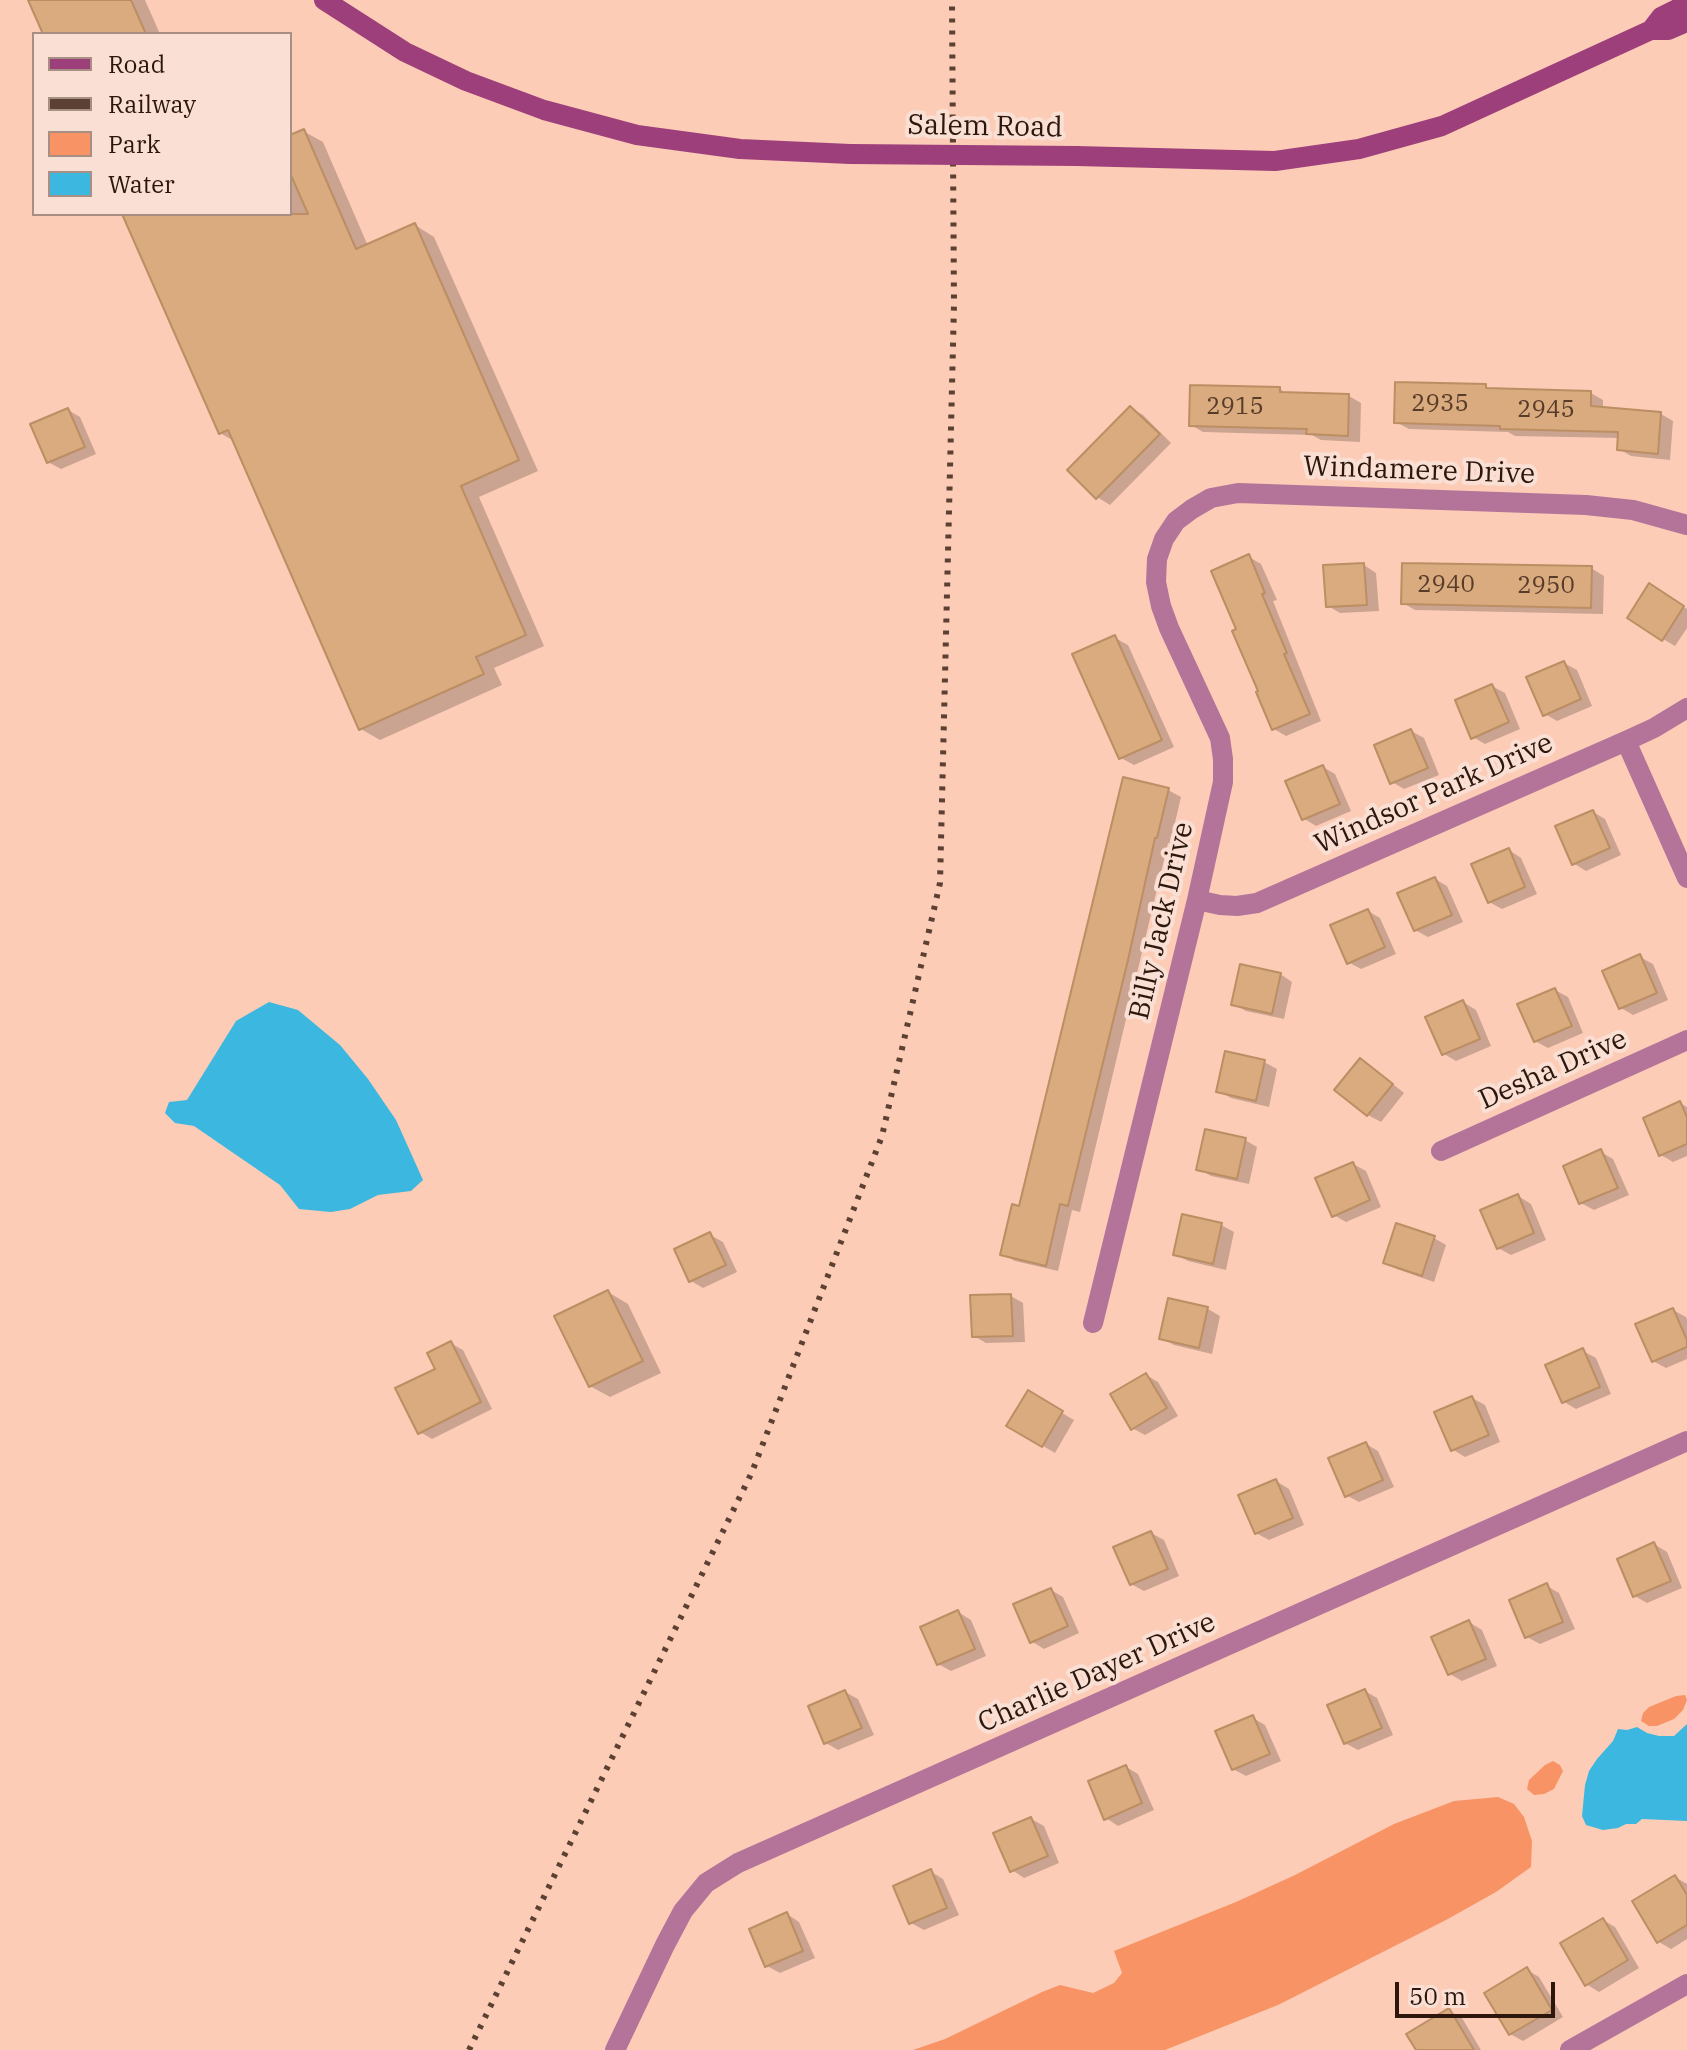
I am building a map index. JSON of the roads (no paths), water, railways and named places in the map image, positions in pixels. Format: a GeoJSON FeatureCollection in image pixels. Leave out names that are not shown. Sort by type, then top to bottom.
{"type":"FeatureCollection","features":[{"type":"Feature","properties":{"kind":"main road","name":"Salem Road"},"geometry":{"type":"LineString","coordinates":[[324,0],[405,52],[466,81],[544,110],[637,135],[740,149],[850,154],[1275,161],[1359,149],[1442,126],[1651,30],[1668,30],[1687,22]]}},
{"type":"Feature","properties":{"kind":"main road","name":"Salem Road"},"geometry":{"type":"LineString","coordinates":[[1651,30],[1661,17],[1687,4]]}},
{"type":"Feature","properties":{"kind":"street","name":"Windamere Drive"},"geometry":{"type":"LineString","coordinates":[[1164,539],[1176,521],[1192,509],[1211,498],[1238,493],[1586,505],[1633,510],[1687,525]]}},
{"type":"Feature","properties":{"kind":"street","name":"Billy Jack Drive"},"geometry":{"type":"LineString","coordinates":[[1093,1323],[1223,782],[1220,738],[1161,606],[1156,582],[1157,559],[1164,539]]}},
{"type":"Feature","properties":{"kind":"street","name":"Windsor Park Drive"},"geometry":{"type":"LineString","coordinates":[[1197,900],[1237,906],[1257,903],[1626,741],[1687,708]]}},
{"type":"Feature","properties":{"kind":"street"},"geometry":{"type":"LineString","coordinates":[[1626,741],[1687,878]]}},
{"type":"Feature","properties":{"kind":"street","name":"Desha Drive"},"geometry":{"type":"LineString","coordinates":[[1441,1151],[1687,1040]]}},
{"type":"Feature","properties":{"kind":"street","name":"Charlie Dayer Drive"},"geometry":{"type":"LineString","coordinates":[[615,2050],[683,1911],[706,1883],[738,1863],[1687,1441]]}},
{"type":"Feature","properties":{"kind":"street"},"geometry":{"type":"LineString","coordinates":[[1570,2050],[1687,1984]]}},
{"type":"Feature","properties":{"kind":"water"},"geometry":{"type":"Polygon","coordinates":[[[269,1002],[298,1010],[340,1045],[368,1079],[396,1120],[423,1180],[411,1191],[378,1195],[350,1209],[331,1212],[299,1209],[280,1185],[194,1126],[175,1123],[165,1113],[169,1102],[187,1100],[236,1021],[269,1002]]]}},
{"type":"Feature","properties":{"kind":"water"},"geometry":{"type":"Polygon","coordinates":[[[1687,1724],[1687,1821],[1642,1819],[1636,1824],[1603,1830],[1586,1825],[1582,1816],[1589,1771],[1613,1741],[1618,1729],[1637,1727],[1659,1736],[1674,1736],[1687,1724]]]}},
{"type":"Feature","properties":{"kind":"railway"},"geometry":{"type":"LineString","coordinates":[[469,2050],[752,1472],[882,1136],[940,883],[954,304],[952,0]]}}]}
